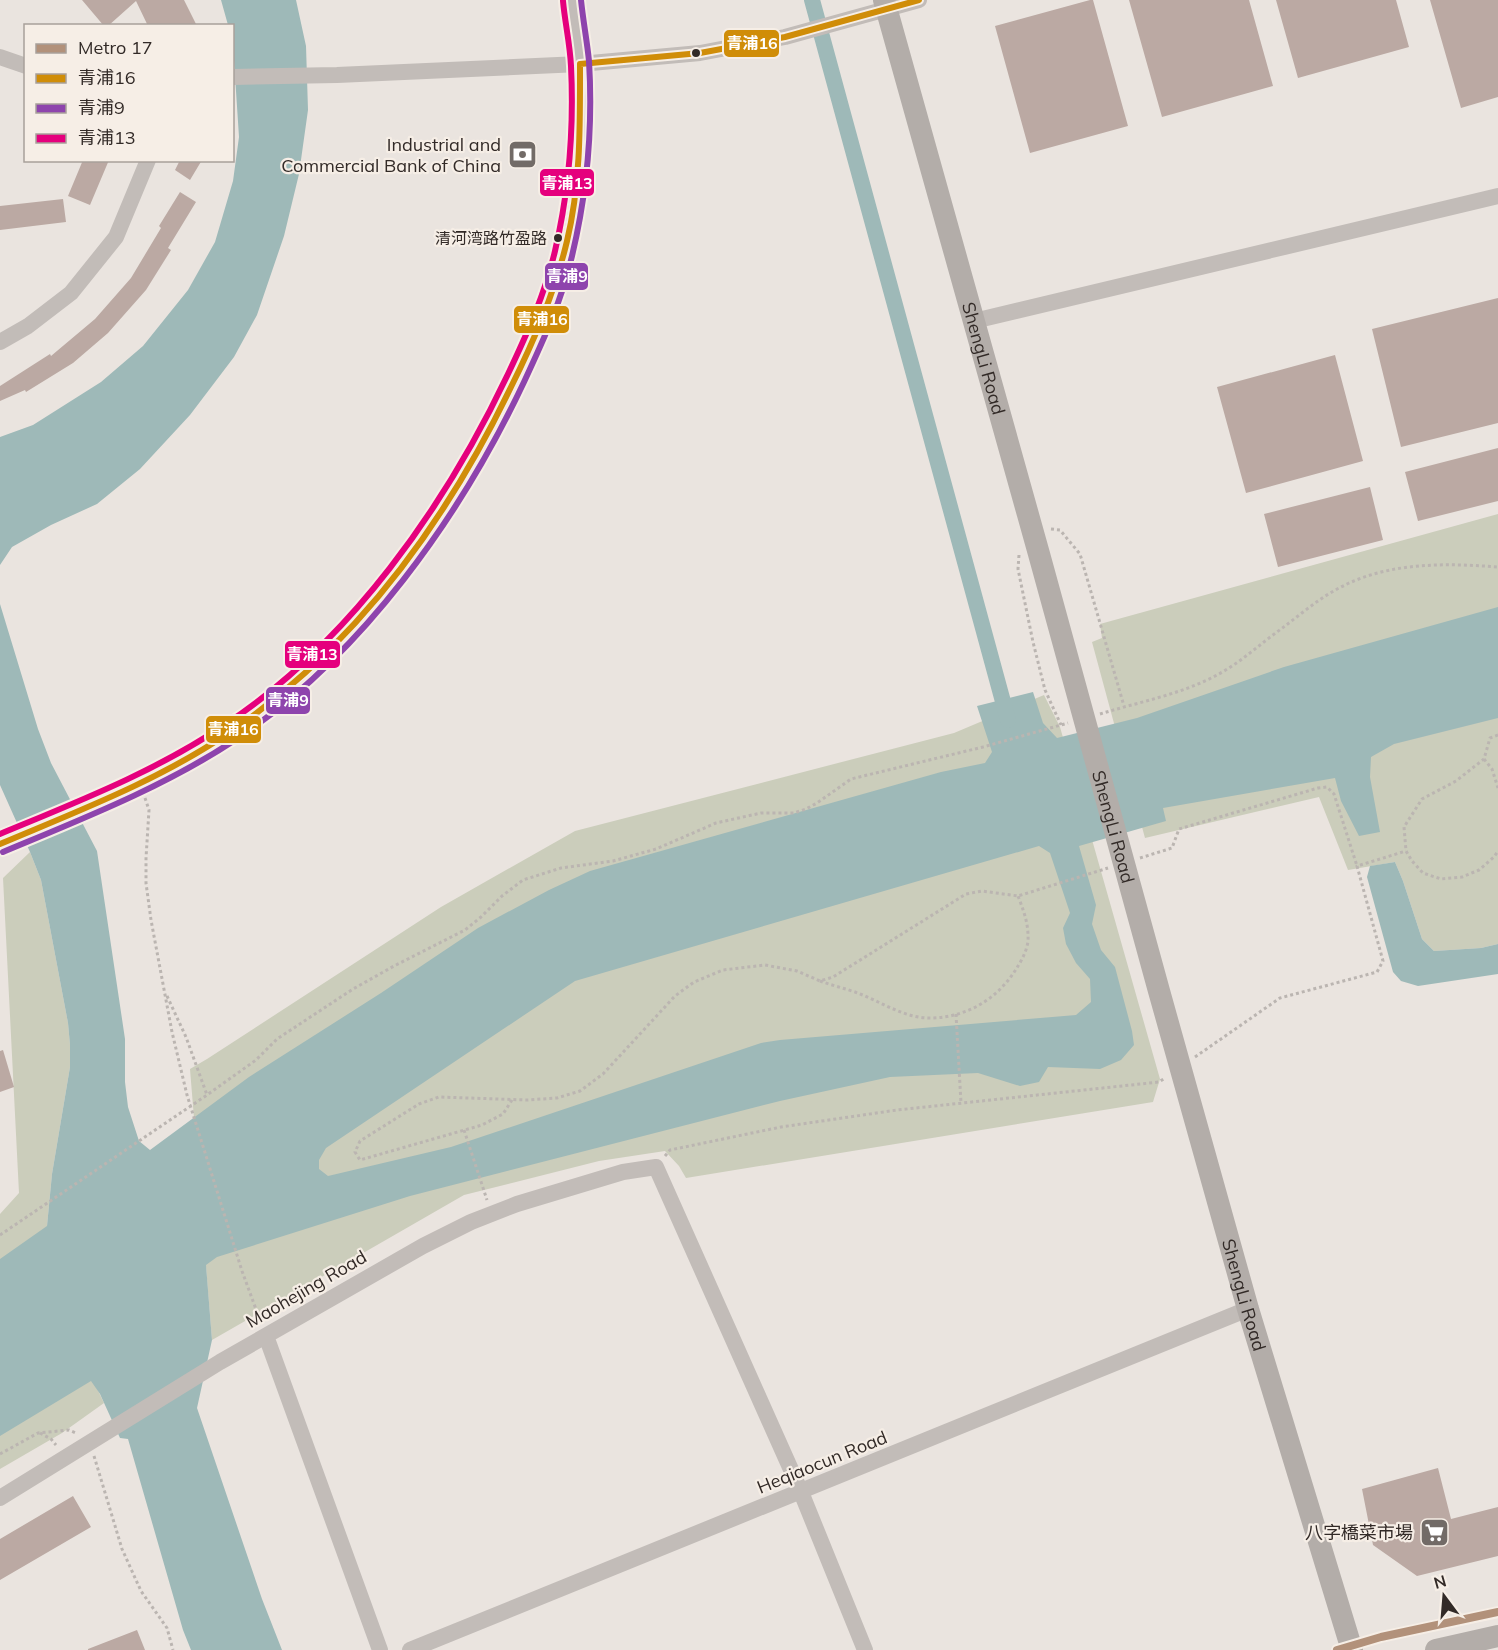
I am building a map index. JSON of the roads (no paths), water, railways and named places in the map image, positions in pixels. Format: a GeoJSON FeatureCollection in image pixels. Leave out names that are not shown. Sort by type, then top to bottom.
{"type":"FeatureCollection","features":[{"type":"Feature","properties":{"kind":"main road","name":"ShengLi Road"},"geometry":{"type":"LineString","coordinates":[[885,5],[1248,1309],[1352,1650]]}},
{"type":"Feature","properties":{"kind":"main road"},"geometry":{"type":"LineString","coordinates":[[1436,1650],[1498,1636]]}},
{"type":"Feature","properties":{"kind":"street"},"geometry":{"type":"LineString","coordinates":[[5,842],[166,769],[230,732],[272,702],[310,669],[383,592],[443,511],[503,406],[552,292],[567,241],[575,197],[580,129],[580,64],[572,0]]}},
{"type":"Feature","properties":{"kind":"street"},"geometry":{"type":"LineString","coordinates":[[234,77],[337,75],[580,64],[700,53],[785,37],[846,21],[885,5],[920,0]]}},
{"type":"Feature","properties":{"kind":"street"},"geometry":{"type":"LineString","coordinates":[[0,57],[24,65]]}},
{"type":"Feature","properties":{"kind":"street"},"geometry":{"type":"LineString","coordinates":[[0,342],[28,326],[71,293],[116,237],[147,162]]}},
{"type":"Feature","properties":{"kind":"street"},"geometry":{"type":"LineString","coordinates":[[974,321],[1498,196]]}},
{"type":"Feature","properties":{"kind":"street","name":"Maohejing Road"},"geometry":{"type":"LineString","coordinates":[[0,1498],[220,1362],[414,1250],[471,1222],[517,1204],[623,1172],[656,1167],[801,1492]]}},
{"type":"Feature","properties":{"kind":"street","name":"Heqiaocun Road"},"geometry":{"type":"LineString","coordinates":[[410,1650],[1248,1309]]}},
{"type":"Feature","properties":{"kind":"street"},"geometry":{"type":"LineString","coordinates":[[266,1336],[380,1650]]}},
{"type":"Feature","properties":{"kind":"street"},"geometry":{"type":"LineString","coordinates":[[801,1492],[865,1650]]}},
{"type":"Feature","properties":{"kind":"water"},"geometry":{"type":"Polygon","coordinates":[[[221,0],[296,0],[306,46],[308,110],[299,174],[284,236],[257,315],[234,357],[190,415],[140,469],[97,504],[51,525],[12,547],[0,565],[0,437],[33,425],[101,382],[143,346],[188,290],[215,242],[233,181],[239,137],[234,24],[228,24],[221,0]]]}},
{"type":"Feature","properties":{"kind":"water"},"geometry":{"type":"Polygon","coordinates":[[[0,604],[38,729],[51,763],[97,851],[125,1039],[125,1082],[128,1107],[139,1141],[150,1150],[249,1077],[478,928],[549,890],[590,871],[941,772],[985,763],[992,752],[977,706],[1033,692],[1043,723],[1057,738],[1137,718],[1284,667],[1498,607],[1498,718],[1394,744],[1371,757],[1370,777],[1380,832],[1359,836],[1341,801],[1335,778],[1163,808],[1166,821],[1079,846],[1096,905],[1092,924],[1101,950],[1115,967],[1132,1031],[1134,1045],[1121,1060],[1100,1069],[1048,1067],[1039,1082],[1020,1086],[978,1073],[890,1077],[780,1101],[410,1196],[217,1257],[206,1265],[212,1340],[197,1408],[262,1599],[282,1650],[191,1650],[183,1630],[128,1439],[120,1438],[100,1394],[91,1381],[0,1436],[0,1259],[47,1226],[52,1174],[70,1067],[70,1045],[68,1023],[41,880],[0,785],[0,604]],[[1039,846],[575,981],[326,1148],[319,1160],[319,1169],[328,1176],[451,1147],[761,1043],[1076,1015],[1091,1002],[1090,979],[1076,963],[1066,944],[1063,928],[1070,913],[1050,853],[1039,846]]]}},
{"type":"Feature","properties":{"kind":"water"},"geometry":{"type":"Polygon","coordinates":[[[1395,862],[1422,939],[1434,951],[1481,948],[1498,944],[1498,974],[1418,986],[1401,981],[1393,972],[1367,877],[1370,866],[1395,862]]]}},
{"type":"Feature","properties":{"kind":"waterway"},"geometry":{"type":"LineString","coordinates":[[812,0],[1008,720]]}},
{"type":"Feature","properties":{"kind":"metro line","name":"17"},"geometry":{"type":"LineString","coordinates":[[1337,1650],[1381,1637],[1498,1612]]}},
{"type":"Feature","properties":{"kind":"place","name":"Industrial and Commercial Bank of China"},"geometry":{"type":"Point","coordinates":[522,154]}},
{"type":"Feature","properties":{"kind":"place","name":"清河湾路竹盈路"},"geometry":{"type":"Point","coordinates":[558,238]}},
{"type":"Feature","properties":{"kind":"place","name":"八字橋菜市場"},"geometry":{"type":"Point","coordinates":[1434,1532]}}]}
